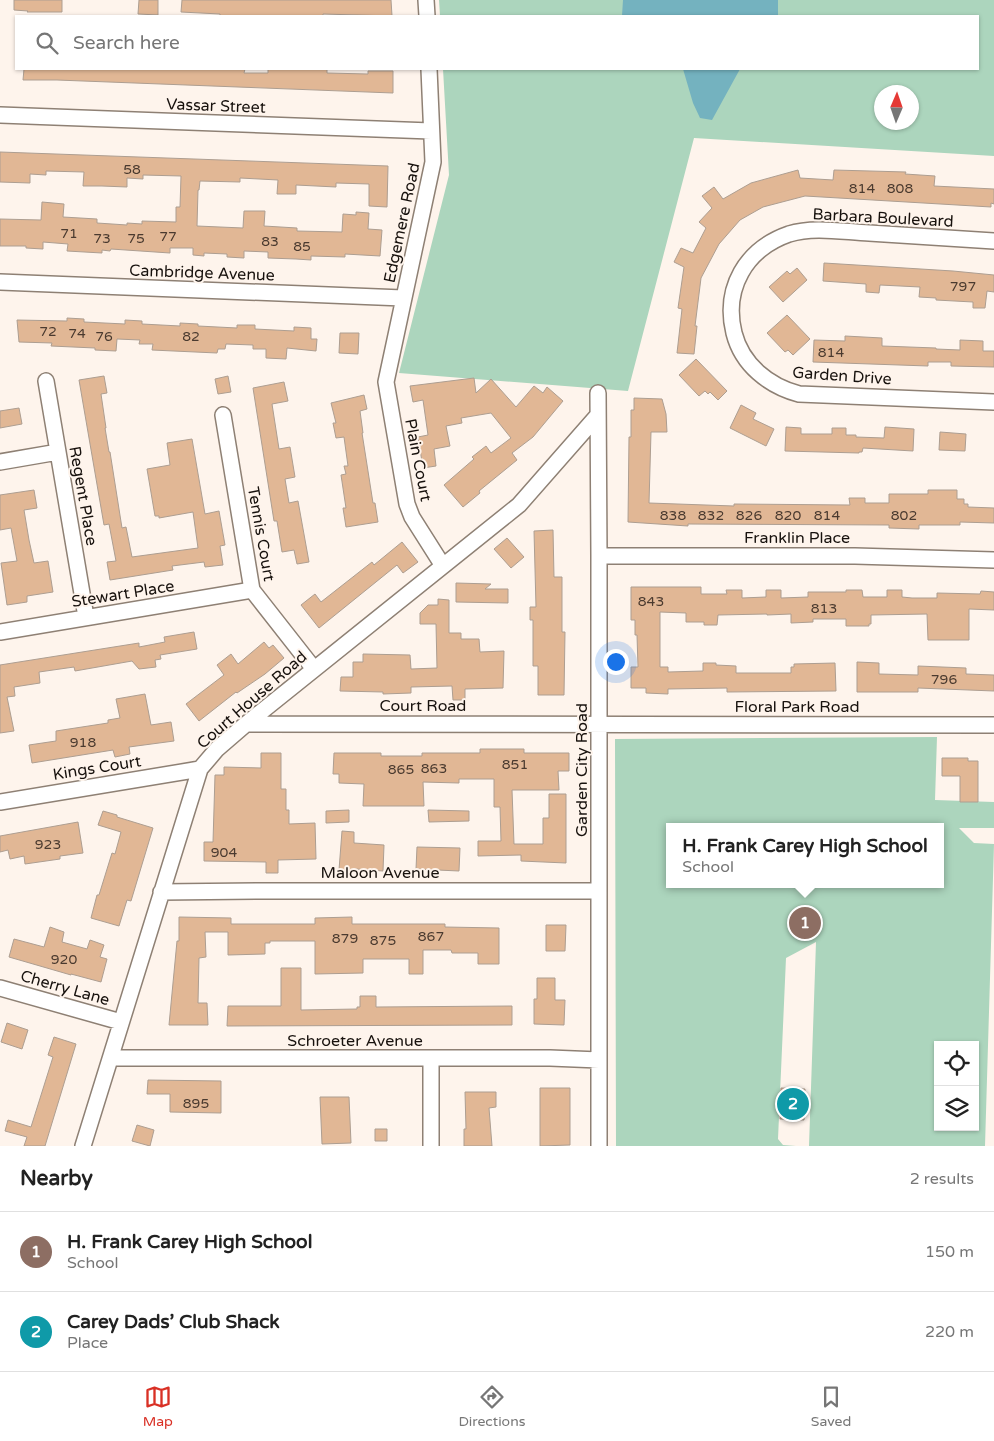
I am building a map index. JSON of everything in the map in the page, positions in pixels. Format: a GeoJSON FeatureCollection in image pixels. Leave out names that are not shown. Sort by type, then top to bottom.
{"type":"FeatureCollection","features":[{"type":"Feature","properties":{"kind":"street"},"geometry":{"type":"LineString","coordinates":[[426,0],[427,15]]}},
{"type":"Feature","properties":{"kind":"street","name":"Edgemere Road"},"geometry":{"type":"LineString","coordinates":[[386,382],[432,173],[429,70]]}},
{"type":"Feature","properties":{"kind":"street","name":"Vassar Street"},"geometry":{"type":"LineString","coordinates":[[0,114],[431,132]]}},
{"type":"Feature","properties":{"kind":"street","name":"Barbara Boulevard"},"geometry":{"type":"LineString","coordinates":[[730,316],[734,288],[745,266],[770,243],[790,234],[830,231],[994,241]]}},
{"type":"Feature","properties":{"kind":"street","name":"Cambridge Avenue"},"geometry":{"type":"LineString","coordinates":[[0,282],[404,298]]}},
{"type":"Feature","properties":{"kind":"street","name":"Garden Drive"},"geometry":{"type":"LineString","coordinates":[[730,316],[736,343],[749,364],[770,383],[785,390],[799,394],[994,402]]}},
{"type":"Feature","properties":{"kind":"street","name":"Regent Place"},"geometry":{"type":"LineString","coordinates":[[46,381],[86,618]]}},
{"type":"Feature","properties":{"kind":"street","name":"Plain Court"},"geometry":{"type":"LineString","coordinates":[[386,382],[406,504],[412,517],[444,566]]}},
{"type":"Feature","properties":{"kind":"street","name":"Garden City Road"},"geometry":{"type":"LineString","coordinates":[[598,393],[600,556],[599,1146]]}},
{"type":"Feature","properties":{"kind":"street","name":"Tennis Court"},"geometry":{"type":"LineString","coordinates":[[223,415],[252,590],[314,669]]}},
{"type":"Feature","properties":{"kind":"street","name":"Court House Road"},"geometry":{"type":"LineString","coordinates":[[83,1146],[200,769],[217,749],[246,724],[519,505],[598,415]]}},
{"type":"Feature","properties":{"kind":"street"},"geometry":{"type":"LineString","coordinates":[[0,462],[58,452]]}},
{"type":"Feature","properties":{"kind":"street","name":"Franklin Place"},"geometry":{"type":"LineString","coordinates":[[600,556],[855,556],[994,560]]}},
{"type":"Feature","properties":{"kind":"street","name":"Stewart Place"},"geometry":{"type":"LineString","coordinates":[[0,632],[252,590]]}},
{"type":"Feature","properties":{"kind":"street","name":"Court Road"},"geometry":{"type":"LineString","coordinates":[[246,724],[599,724]]}},
{"type":"Feature","properties":{"kind":"street","name":"Floral Park Road"},"geometry":{"type":"LineString","coordinates":[[599,724],[994,725]]}},
{"type":"Feature","properties":{"kind":"street","name":"Kings Court"},"geometry":{"type":"LineString","coordinates":[[0,802],[200,769]]}},
{"type":"Feature","properties":{"kind":"street","name":"Maloon Avenue"},"geometry":{"type":"LineString","coordinates":[[161,892],[599,891]]}},
{"type":"Feature","properties":{"kind":"street","name":"Cherry Lane"},"geometry":{"type":"LineString","coordinates":[[0,988],[121,1022]]}},
{"type":"Feature","properties":{"kind":"street","name":"Schroeter Avenue"},"geometry":{"type":"LineString","coordinates":[[111,1058],[550,1058],[599,1060]]}},
{"type":"Feature","properties":{"kind":"street"},"geometry":{"type":"LineString","coordinates":[[431,1059],[431,1146]]}},
{"type":"Feature","properties":{"kind":"green space"},"geometry":{"type":"Polygon","coordinates":[[[439,0],[994,0],[994,156],[694,138],[628,391],[399,373],[449,175],[443,70],[979,70],[979,15],[440,15],[439,0]]]}},
{"type":"Feature","properties":{"kind":"green space"},"geometry":{"type":"Polygon","coordinates":[[[937,737],[935,800],[994,802],[994,828],[959,828],[974,843],[994,844],[985,1146],[809,1146],[816,942],[786,958],[778,1139],[783,1145],[796,1146],[616,1146],[615,739],[937,737]]]}},
{"type":"Feature","properties":{"kind":"water"},"geometry":{"type":"Polygon","coordinates":[[[623,0],[778,0],[778,15],[622,15],[623,0]]]}},
{"type":"Feature","properties":{"kind":"water"},"geometry":{"type":"Polygon","coordinates":[[[683,70],[739,70],[712,120],[700,118],[693,103],[683,70]]]}},
{"type":"Feature","properties":{"kind":"building"},"geometry":{"type":"Polygon","coordinates":[[[14,0],[62,0],[62,12],[14,10],[14,0]]]}},
{"type":"Feature","properties":{"kind":"building"},"geometry":{"type":"Polygon","coordinates":[[[139,0],[158,0],[158,15],[138,14],[139,0]]]}},
{"type":"Feature","properties":{"kind":"building"},"geometry":{"type":"Polygon","coordinates":[[[182,0],[391,0],[392,15],[220,15],[181,12],[182,0]]]}},
{"type":"Feature","properties":{"kind":"building"},"geometry":{"type":"Polygon","coordinates":[[[24,70],[245,70],[244,73],[268,73],[268,70],[327,70],[327,73],[368,74],[368,71],[393,71],[393,93],[57,80],[23,80],[24,70]]]}},
{"type":"Feature","properties":{"kind":"building"},"geometry":{"type":"Polygon","coordinates":[[[0,152],[388,166],[387,207],[369,206],[369,184],[336,183],[336,187],[296,185],[296,194],[277,194],[278,180],[240,178],[240,182],[200,181],[198,190],[197,226],[243,228],[244,211],[265,211],[264,226],[297,228],[297,231],[342,232],[343,214],[369,213],[368,229],[382,230],[380,256],[345,254],[345,257],[311,256],[311,260],[268,258],[268,252],[244,251],[244,258],[227,257],[227,254],[204,253],[204,256],[193,255],[193,248],[170,248],[170,253],[111,249],[110,251],[102,250],[102,253],[67,251],[68,244],[43,242],[43,249],[26,248],[26,246],[0,246],[0,219],[41,220],[42,202],[64,204],[63,217],[97,219],[97,223],[127,225],[127,223],[142,224],[142,221],[176,222],[176,207],[180,207],[181,176],[143,175],[143,179],[127,178],[127,187],[83,186],[84,172],[46,171],[46,175],[30,174],[30,183],[0,182],[0,152]]]}},
{"type":"Feature","properties":{"kind":"building"},"geometry":{"type":"Polygon","coordinates":[[[798,170],[800,178],[833,180],[834,170],[906,172],[905,174],[935,176],[934,186],[994,189],[994,204],[991,203],[991,207],[805,196],[763,207],[740,220],[719,244],[701,278],[695,326],[697,326],[694,354],[677,353],[682,309],[678,308],[684,267],[674,262],[681,248],[693,253],[706,228],[699,222],[712,208],[702,196],[714,187],[723,199],[751,183],[798,170]]]}},
{"type":"Feature","properties":{"kind":"building"},"geometry":{"type":"Polygon","coordinates":[[[824,263],[994,275],[994,292],[987,291],[985,308],[973,308],[973,302],[919,297],[920,287],[880,285],[879,293],[866,292],[866,284],[823,281],[824,263]]]}},
{"type":"Feature","properties":{"kind":"building"},"geometry":{"type":"Polygon","coordinates":[[[797,268],[807,280],[783,302],[769,287],[787,271],[790,274],[797,268]]]}},
{"type":"Feature","properties":{"kind":"building"},"geometry":{"type":"Polygon","coordinates":[[[787,315],[810,339],[793,355],[788,350],[785,352],[767,333],[787,315]]]}},
{"type":"Feature","properties":{"kind":"building"},"geometry":{"type":"Polygon","coordinates":[[[67,318],[84,319],[84,322],[125,324],[125,320],[142,321],[142,324],[180,326],[180,323],[237,328],[237,325],[255,325],[255,329],[294,331],[294,327],[311,328],[311,339],[317,339],[316,351],[287,348],[286,359],[266,358],[266,349],[253,349],[253,345],[226,344],[225,349],[218,349],[217,353],[152,350],[153,344],[139,344],[140,340],[117,339],[116,351],[51,346],[52,343],[19,342],[17,320],[67,321],[67,318]]]}},
{"type":"Feature","properties":{"kind":"building"},"geometry":{"type":"Polygon","coordinates":[[[340,333],[359,333],[358,354],[339,353],[340,333]]]}},
{"type":"Feature","properties":{"kind":"building"},"geometry":{"type":"Polygon","coordinates":[[[845,336],[882,338],[882,346],[960,350],[960,340],[983,341],[983,351],[994,351],[994,367],[951,366],[951,362],[928,362],[928,366],[813,362],[814,340],[845,341],[845,336]]]}},
{"type":"Feature","properties":{"kind":"building"},"geometry":{"type":"Polygon","coordinates":[[[696,359],[727,391],[718,400],[710,392],[708,394],[705,391],[699,396],[679,375],[696,359]]]}},
{"type":"Feature","properties":{"kind":"building"},"geometry":{"type":"Polygon","coordinates":[[[104,376],[107,393],[101,394],[105,428],[122,528],[126,527],[132,557],[198,548],[193,512],[159,518],[159,516],[155,516],[147,469],[170,465],[167,443],[192,439],[205,514],[219,511],[225,545],[220,546],[223,565],[205,567],[204,562],[172,566],[173,570],[110,580],[107,562],[116,561],[109,524],[104,525],[79,380],[104,376]]]}},
{"type":"Feature","properties":{"kind":"building"},"geometry":{"type":"Polygon","coordinates":[[[228,376],[231,392],[218,394],[215,379],[228,376]]]}},
{"type":"Feature","properties":{"kind":"building"},"geometry":{"type":"Polygon","coordinates":[[[474,378],[476,393],[491,379],[516,407],[534,386],[543,393],[547,387],[563,401],[533,437],[512,453],[517,460],[479,491],[480,493],[463,507],[444,485],[486,446],[491,453],[511,438],[491,413],[461,418],[462,423],[446,426],[450,446],[434,449],[436,466],[423,468],[418,437],[428,435],[423,400],[413,402],[410,386],[474,378]]]}},
{"type":"Feature","properties":{"kind":"building"},"geometry":{"type":"Polygon","coordinates":[[[284,382],[288,401],[272,404],[279,449],[290,447],[295,477],[285,479],[289,503],[298,501],[309,562],[297,564],[294,550],[282,552],[277,521],[274,521],[253,388],[284,382]]]}},
{"type":"Feature","properties":{"kind":"building"},"geometry":{"type":"Polygon","coordinates":[[[364,395],[367,409],[360,411],[362,433],[373,503],[375,503],[378,522],[346,527],[343,508],[346,508],[341,475],[346,474],[344,466],[348,466],[344,437],[336,438],[333,423],[336,423],[331,403],[364,395]]]}},
{"type":"Feature","properties":{"kind":"building"},"geometry":{"type":"Polygon","coordinates":[[[634,398],[662,399],[666,414],[667,432],[651,432],[649,503],[734,506],[734,504],[850,505],[849,498],[865,498],[865,503],[889,503],[889,494],[928,494],[928,490],[957,490],[957,499],[964,499],[964,504],[968,504],[968,507],[994,508],[994,523],[960,522],[960,525],[919,525],[919,529],[889,528],[889,525],[688,524],[688,526],[628,522],[629,437],[631,437],[631,410],[634,410],[634,398]]]}},
{"type":"Feature","properties":{"kind":"building"},"geometry":{"type":"Polygon","coordinates":[[[741,405],[756,413],[753,419],[774,429],[766,446],[730,428],[741,405]]]}},
{"type":"Feature","properties":{"kind":"building"},"geometry":{"type":"Polygon","coordinates":[[[19,408],[22,424],[0,428],[0,411],[19,408]]]}},
{"type":"Feature","properties":{"kind":"building"},"geometry":{"type":"Polygon","coordinates":[[[786,427],[801,428],[801,434],[832,434],[832,428],[846,428],[846,435],[884,438],[885,427],[914,429],[913,451],[863,448],[862,452],[859,453],[785,451],[786,427]]]}},
{"type":"Feature","properties":{"kind":"building"},"geometry":{"type":"Polygon","coordinates":[[[940,432],[966,434],[965,451],[939,450],[940,432]]]}},
{"type":"Feature","properties":{"kind":"building"},"geometry":{"type":"Polygon","coordinates":[[[34,490],[37,508],[24,510],[29,540],[34,563],[48,561],[53,592],[27,596],[27,602],[7,605],[1,563],[17,561],[11,528],[0,530],[0,495],[34,490]]]}},
{"type":"Feature","properties":{"kind":"building"},"geometry":{"type":"Polygon","coordinates":[[[553,530],[554,577],[562,577],[562,632],[565,632],[564,695],[538,695],[538,666],[533,666],[533,620],[530,620],[530,607],[536,607],[534,531],[553,530]]]}},
{"type":"Feature","properties":{"kind":"building"},"geometry":{"type":"Polygon","coordinates":[[[507,538],[524,557],[511,568],[494,549],[507,538]]]}},
{"type":"Feature","properties":{"kind":"building"},"geometry":{"type":"Polygon","coordinates":[[[402,542],[418,562],[403,573],[397,565],[319,628],[301,605],[315,594],[321,602],[372,562],[374,565],[402,542]]]}},
{"type":"Feature","properties":{"kind":"building"},"geometry":{"type":"Polygon","coordinates":[[[456,583],[491,584],[485,589],[508,589],[508,603],[456,602],[456,583]]]}},
{"type":"Feature","properties":{"kind":"building"},"geometry":{"type":"Polygon","coordinates":[[[631,587],[701,587],[701,594],[727,594],[726,590],[742,590],[742,598],[766,597],[766,590],[781,590],[781,598],[808,597],[808,592],[846,592],[846,590],[862,590],[863,597],[887,597],[887,590],[902,590],[902,597],[912,598],[937,598],[937,593],[980,594],[981,591],[994,592],[994,610],[969,609],[969,640],[928,640],[927,614],[871,615],[871,624],[869,626],[846,626],[846,619],[813,619],[813,622],[791,623],[791,614],[718,615],[717,625],[704,625],[704,622],[686,622],[686,613],[660,612],[660,667],[668,667],[668,672],[703,671],[703,663],[716,663],[716,665],[736,666],[736,673],[791,673],[791,667],[794,667],[794,664],[835,663],[836,691],[727,692],[727,688],[668,689],[668,694],[646,693],[646,688],[631,688],[631,667],[638,667],[635,620],[631,620],[631,587]]]}},
{"type":"Feature","properties":{"kind":"building"},"geometry":{"type":"Polygon","coordinates":[[[438,599],[449,600],[449,633],[461,633],[461,639],[479,639],[480,652],[504,651],[503,688],[465,689],[465,700],[453,700],[452,686],[411,687],[411,693],[383,694],[383,692],[340,691],[341,677],[353,677],[353,662],[363,662],[363,654],[410,655],[411,669],[437,668],[436,624],[420,624],[420,613],[428,605],[438,605],[438,599]]]}},
{"type":"Feature","properties":{"kind":"building"},"geometry":{"type":"Polygon","coordinates":[[[194,632],[197,649],[160,655],[161,659],[155,660],[156,667],[139,669],[132,661],[75,671],[74,667],[39,672],[40,683],[14,687],[15,696],[7,697],[14,731],[0,733],[0,665],[139,643],[139,647],[165,642],[164,637],[194,632]]]}},
{"type":"Feature","properties":{"kind":"building"},"geometry":{"type":"Polygon","coordinates":[[[264,642],[269,648],[273,645],[284,658],[265,674],[236,692],[199,721],[186,704],[224,675],[217,665],[231,654],[238,664],[264,642]]]}},
{"type":"Feature","properties":{"kind":"building"},"geometry":{"type":"Polygon","coordinates":[[[857,662],[879,663],[879,674],[918,675],[918,666],[966,668],[966,674],[994,675],[994,691],[918,688],[918,692],[857,692],[857,662]]]}},
{"type":"Feature","properties":{"kind":"building"},"geometry":{"type":"Polygon","coordinates":[[[145,694],[151,725],[171,722],[174,741],[129,747],[130,754],[115,757],[113,750],[32,763],[29,745],[56,741],[56,731],[108,723],[108,720],[120,718],[116,699],[145,694]]]}},
{"type":"Feature","properties":{"kind":"building"},"geometry":{"type":"Polygon","coordinates":[[[480,749],[524,749],[524,753],[569,753],[569,771],[558,771],[559,790],[512,790],[514,844],[543,844],[543,818],[549,818],[549,794],[566,794],[566,863],[521,861],[521,855],[478,856],[478,841],[501,841],[500,807],[494,807],[494,779],[459,779],[459,783],[423,782],[424,806],[363,806],[364,784],[339,783],[339,774],[333,774],[334,753],[381,753],[381,756],[422,756],[422,753],[480,753],[480,749]]]}},
{"type":"Feature","properties":{"kind":"building"},"geometry":{"type":"Polygon","coordinates":[[[261,753],[281,753],[281,789],[286,789],[286,810],[289,810],[289,824],[315,823],[316,859],[278,860],[278,873],[266,873],[266,862],[204,861],[204,842],[213,842],[215,775],[224,775],[224,767],[261,768],[261,753]]]}},
{"type":"Feature","properties":{"kind":"building"},"geometry":{"type":"Polygon","coordinates":[[[942,758],[968,758],[968,761],[978,761],[978,802],[960,802],[960,776],[942,776],[942,758]]]}},
{"type":"Feature","properties":{"kind":"building"},"geometry":{"type":"Polygon","coordinates":[[[349,810],[349,822],[326,823],[326,811],[349,810]]]}},
{"type":"Feature","properties":{"kind":"building"},"geometry":{"type":"Polygon","coordinates":[[[428,810],[469,811],[469,821],[429,822],[428,810]]]}},
{"type":"Feature","properties":{"kind":"building"},"geometry":{"type":"Polygon","coordinates":[[[103,811],[153,828],[131,901],[127,900],[119,926],[91,918],[97,895],[99,895],[112,853],[115,854],[121,832],[98,825],[103,811]]]}},
{"type":"Feature","properties":{"kind":"building"},"geometry":{"type":"Polygon","coordinates":[[[78,822],[83,853],[60,856],[60,859],[25,864],[24,856],[10,859],[8,850],[0,852],[0,836],[78,822]]]}},
{"type":"Feature","properties":{"kind":"building"},"geometry":{"type":"Polygon","coordinates":[[[342,831],[354,832],[354,843],[384,845],[383,871],[339,870],[342,831]]]}},
{"type":"Feature","properties":{"kind":"building"},"geometry":{"type":"Polygon","coordinates":[[[417,847],[460,848],[459,871],[416,869],[417,847]]]}},
{"type":"Feature","properties":{"kind":"building"},"geometry":{"type":"Polygon","coordinates":[[[179,917],[231,918],[231,924],[315,924],[315,918],[352,917],[352,924],[445,924],[445,927],[499,928],[499,964],[478,964],[478,953],[452,953],[451,950],[423,950],[423,974],[409,974],[409,959],[363,959],[363,973],[315,974],[315,941],[270,941],[270,943],[265,943],[265,954],[228,955],[228,932],[205,932],[206,957],[199,958],[198,1003],[207,1003],[208,1025],[169,1025],[177,941],[179,941],[179,917]]]}},
{"type":"Feature","properties":{"kind":"building"},"geometry":{"type":"Polygon","coordinates":[[[546,925],[566,925],[565,951],[546,951],[546,925]]]}},
{"type":"Feature","properties":{"kind":"building"},"geometry":{"type":"Polygon","coordinates":[[[50,927],[64,932],[62,942],[87,949],[90,940],[104,945],[100,957],[107,959],[101,982],[9,957],[14,939],[44,947],[50,927]]]}},
{"type":"Feature","properties":{"kind":"building"},"geometry":{"type":"Polygon","coordinates":[[[281,968],[301,968],[301,1010],[357,1009],[357,1007],[360,1007],[360,996],[376,996],[376,1007],[512,1006],[512,1025],[227,1026],[228,1006],[281,1006],[281,968]]]}},
{"type":"Feature","properties":{"kind":"building"},"geometry":{"type":"Polygon","coordinates":[[[537,978],[555,978],[555,1000],[565,1000],[564,1025],[534,1024],[534,999],[537,999],[537,978]]]}},
{"type":"Feature","properties":{"kind":"building"},"geometry":{"type":"Polygon","coordinates":[[[7,1023],[28,1030],[22,1049],[1,1042],[7,1023]]]}},
{"type":"Feature","properties":{"kind":"building"},"geometry":{"type":"Polygon","coordinates":[[[54,1037],[76,1044],[45,1146],[24,1146],[27,1137],[5,1131],[8,1120],[31,1127],[53,1057],[48,1055],[54,1037]]]}},
{"type":"Feature","properties":{"kind":"building"},"geometry":{"type":"Polygon","coordinates":[[[148,1080],[221,1081],[221,1113],[170,1112],[170,1094],[147,1094],[148,1080]]]}},
{"type":"Feature","properties":{"kind":"building"},"geometry":{"type":"Polygon","coordinates":[[[540,1088],[570,1088],[570,1145],[540,1146],[540,1088]]]}},
{"type":"Feature","properties":{"kind":"building"},"geometry":{"type":"Polygon","coordinates":[[[781,1088],[805,1089],[804,1120],[780,1119],[781,1088]]]}},
{"type":"Feature","properties":{"kind":"building"},"geometry":{"type":"Polygon","coordinates":[[[465,1092],[496,1092],[496,1107],[489,1108],[492,1146],[464,1146],[464,1129],[466,1129],[465,1092]]]}},
{"type":"Feature","properties":{"kind":"building"},"geometry":{"type":"Polygon","coordinates":[[[320,1097],[349,1097],[351,1143],[322,1144],[320,1097]]]}},
{"type":"Feature","properties":{"kind":"building"},"geometry":{"type":"Polygon","coordinates":[[[137,1125],[154,1130],[150,1146],[132,1141],[137,1125]]]}},
{"type":"Feature","properties":{"kind":"building"},"geometry":{"type":"Polygon","coordinates":[[[375,1129],[387,1129],[387,1141],[375,1141],[375,1129]]]}},
{"type":"Feature","properties":{"kind":"place","name":"H. Frank Carey High School"},"geometry":{"type":"Point","coordinates":[805,923]}},
{"type":"Feature","properties":{"kind":"place","name":"Carey Dads’ Club Shack"},"geometry":{"type":"Point","coordinates":[793,1104]}}]}
